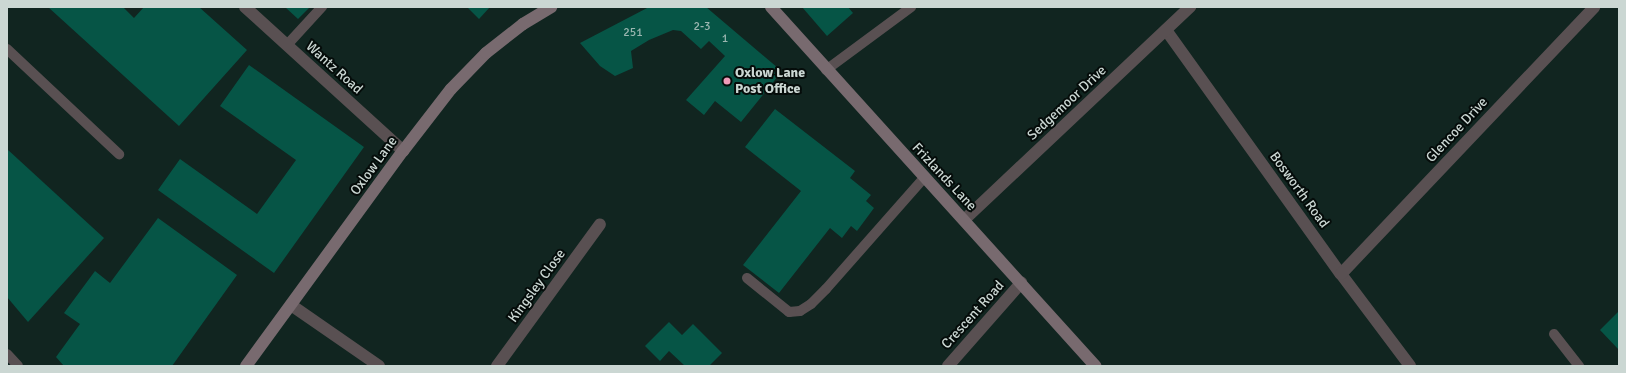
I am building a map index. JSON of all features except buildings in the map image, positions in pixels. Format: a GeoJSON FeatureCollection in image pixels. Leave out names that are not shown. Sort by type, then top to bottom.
{"type":"FeatureCollection","features":[{"type":"Feature","properties":{"kind":"street","name":"Wantz Road"},"geometry":{"type":"LineString","coordinates":[[245,7],[403,151]]}},
{"type":"Feature","properties":{"kind":"street","name":"Oxlow Lane"},"geometry":{"type":"LineString","coordinates":[[246,366],[403,151],[451,90],[486,53],[523,24],[551,7]]}},
{"type":"Feature","properties":{"kind":"street","name":"Frizlands Lane"},"geometry":{"type":"LineString","coordinates":[[771,7],[826,70],[964,220],[1095,366]]}},
{"type":"Feature","properties":{"kind":"street","name":"Sedgemoor Drive"},"geometry":{"type":"LineString","coordinates":[[964,220],[1190,7]]}},
{"type":"Feature","properties":{"kind":"street","name":"Glencoe Drive"},"geometry":{"type":"LineString","coordinates":[[1341,274],[1594,7]]}},
{"type":"Feature","properties":{"kind":"street","name":"Bosworth Road"},"geometry":{"type":"LineString","coordinates":[[1166,30],[1341,274],[1410,366]]}},
{"type":"Feature","properties":{"kind":"street","name":"Kingsley Close"},"geometry":{"type":"LineString","coordinates":[[498,366],[600,224]]}},
{"type":"Feature","properties":{"kind":"street","name":"Crescent Road"},"geometry":{"type":"LineString","coordinates":[[948,366],[1021,283]]}},
{"type":"Feature","properties":{"kind":"street"},"geometry":{"type":"LineString","coordinates":[[291,305],[378,366]]}},
{"type":"Feature","properties":{"kind":"lane"},"geometry":{"type":"LineString","coordinates":[[287,45],[322,7]]}},
{"type":"Feature","properties":{"kind":"lane"},"geometry":{"type":"LineString","coordinates":[[826,70],[911,7]]}},
{"type":"Feature","properties":{"kind":"lane"},"geometry":{"type":"LineString","coordinates":[[7,49],[119,154]]}},
{"type":"Feature","properties":{"kind":"lane"},"geometry":{"type":"LineString","coordinates":[[747,278],[789,312],[800,311],[811,304],[826,289],[924,178]]}},
{"type":"Feature","properties":{"kind":"lane"},"geometry":{"type":"LineString","coordinates":[[1554,334],[1579,366]]}},
{"type":"Feature","properties":{"kind":"lane"},"geometry":{"type":"LineString","coordinates":[[7,354],[18,366]]}},
{"type":"Feature","properties":{"kind":"place","name":"Oxlow Lane Post Office"},"geometry":{"type":"Point","coordinates":[727,81]}}]}
